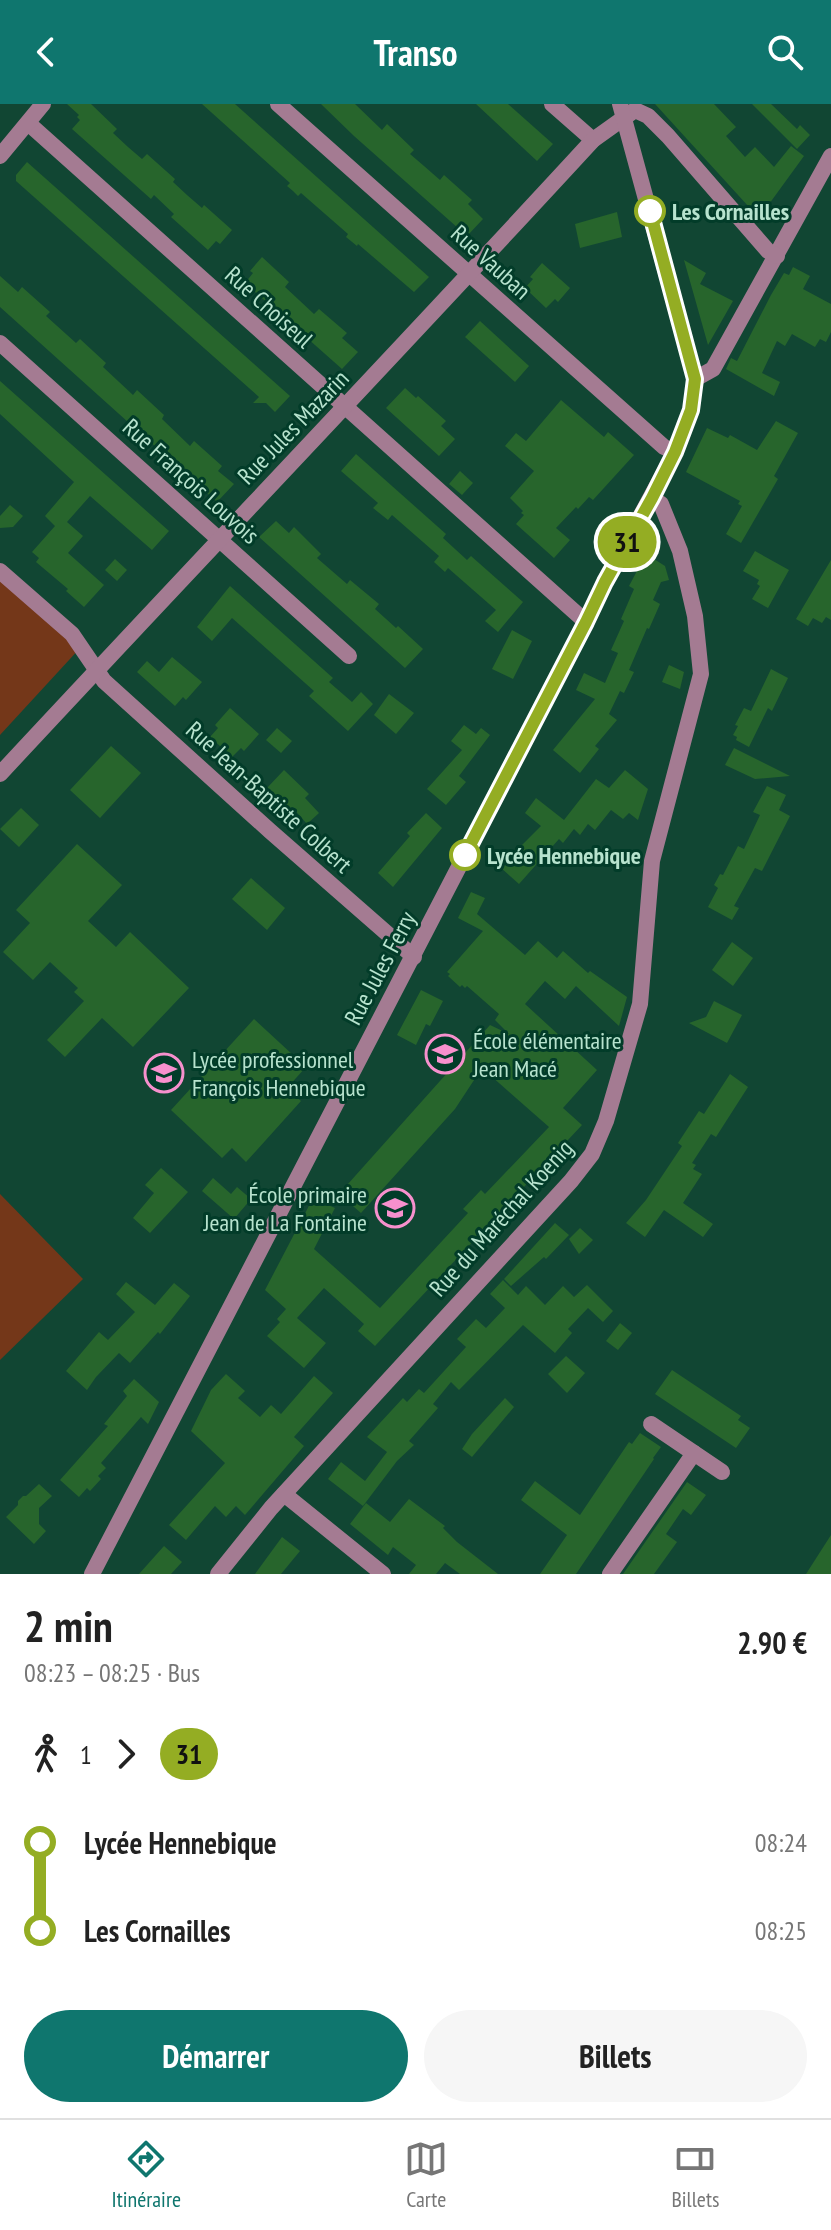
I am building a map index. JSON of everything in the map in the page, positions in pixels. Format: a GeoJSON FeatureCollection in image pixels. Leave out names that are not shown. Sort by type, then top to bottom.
{"type":"FeatureCollection","features":[{"type":"Feature","properties":{"kind":"street"},"geometry":{"type":"LineString","coordinates":[[0,156],[43,104]]}},
{"type":"Feature","properties":{"kind":"street","name":"Rue Vauban"},"geometry":{"type":"LineString","coordinates":[[278,104],[664,447],[675,452]]}},
{"type":"Feature","properties":{"kind":"street"},"geometry":{"type":"LineString","coordinates":[[552,104],[593,140]]}},
{"type":"Feature","properties":{"kind":"street"},"geometry":{"type":"LineString","coordinates":[[777,256],[768,251],[648,116],[635,110],[622,110],[695,379],[713,369],[777,256],[831,156]]}},
{"type":"Feature","properties":{"kind":"street","name":"Rue Jules Mazarin"},"geometry":{"type":"LineString","coordinates":[[0,774],[622,110]]}},
{"type":"Feature","properties":{"kind":"street","name":"Rue Choiseul"},"geometry":{"type":"LineString","coordinates":[[28,123],[586,622]]}},
{"type":"Feature","properties":{"kind":"street","name":"Rue François Louvois"},"geometry":{"type":"LineString","coordinates":[[0,343],[349,656]]}},
{"type":"Feature","properties":{"kind":"street","name":"Rue Jules Ferry"},"geometry":{"type":"LineString","coordinates":[[92,1574],[414,957],[605,582],[652,498],[691,410],[695,379]]}},
{"type":"Feature","properties":{"kind":"street","name":"Rue du Maréchal Koenig"},"geometry":{"type":"LineString","coordinates":[[218,1574],[284,1494],[571,1181],[592,1154],[606,1121],[640,1004],[652,861],[701,674],[695,616],[680,551],[661,504],[652,498]]}},
{"type":"Feature","properties":{"kind":"street","name":"Rue Jean-Baptiste Colbert"},"geometry":{"type":"LineString","coordinates":[[0,571],[72,634],[104,681],[414,957]]}},
{"type":"Feature","properties":{"kind":"street"},"geometry":{"type":"LineString","coordinates":[[651,1424],[722,1472]]}},
{"type":"Feature","properties":{"kind":"street"},"geometry":{"type":"LineString","coordinates":[[610,1574],[694,1453]]}},
{"type":"Feature","properties":{"kind":"street"},"geometry":{"type":"LineString","coordinates":[[284,1494],[383,1574]]}},
{"type":"Feature","properties":{"kind":"shaded area"},"geometry":{"type":"Polygon","coordinates":[[[0,576],[81,647],[0,735],[0,576]]]}},
{"type":"Feature","properties":{"kind":"shaded area"},"geometry":{"type":"Polygon","coordinates":[[[0,1194],[83,1279],[0,1360],[0,1194]]]}},
{"type":"Feature","properties":{"kind":"building"},"geometry":{"type":"Polygon","coordinates":[[[67,104],[91,104],[117,129],[113,133],[128,147],[142,159],[147,154],[175,179],[173,182],[187,195],[202,208],[204,205],[232,230],[220,244],[216,241],[208,250],[171,217],[174,214],[154,195],[151,199],[72,129],[80,120],[79,115],[67,104]]]}},
{"type":"Feature","properties":{"kind":"building"},"geometry":{"type":"Polygon","coordinates":[[[202,104],[235,104],[429,277],[414,292],[346,237],[348,234],[301,193],[298,196],[287,186],[290,183],[202,104]]]}},
{"type":"Feature","properties":{"kind":"building"},"geometry":{"type":"Polygon","coordinates":[[[321,104],[355,104],[382,130],[387,124],[414,150],[410,154],[440,180],[444,175],[472,200],[468,204],[483,219],[467,236],[321,104]]]}},
{"type":"Feature","properties":{"kind":"building"},"geometry":{"type":"Polygon","coordinates":[[[476,104],[508,104],[553,144],[537,161],[476,104]]]}},
{"type":"Feature","properties":{"kind":"building"},"geometry":{"type":"Polygon","coordinates":[[[655,104],[714,104],[736,127],[726,136],[745,157],[755,147],[774,167],[791,146],[804,156],[759,218],[655,104]]]}},
{"type":"Feature","properties":{"kind":"building"},"geometry":{"type":"Polygon","coordinates":[[[752,104],[771,104],[797,129],[800,125],[810,135],[797,149],[752,104]]]}},
{"type":"Feature","properties":{"kind":"building"},"geometry":{"type":"Polygon","coordinates":[[[27,162],[290,396],[275,412],[266,403],[253,403],[259,397],[16,181],[16,175],[27,162]]]}},
{"type":"Feature","properties":{"kind":"building"},"geometry":{"type":"Polygon","coordinates":[[[617,212],[622,237],[580,248],[575,224],[617,212]]]}},
{"type":"Feature","properties":{"kind":"building"},"geometry":{"type":"Polygon","coordinates":[[[262,257],[289,282],[285,287],[314,314],[319,309],[347,333],[342,338],[358,352],[342,369],[245,283],[262,257]]]}},
{"type":"Feature","properties":{"kind":"building"},"geometry":{"type":"Polygon","coordinates":[[[684,260],[706,273],[700,284],[733,301],[708,345],[684,260]]]}},
{"type":"Feature","properties":{"kind":"building"},"geometry":{"type":"Polygon","coordinates":[[[542,263],[570,288],[558,302],[555,299],[546,308],[525,288],[542,263]]]}},
{"type":"Feature","properties":{"kind":"building"},"geometry":{"type":"Polygon","coordinates":[[[793,267],[810,276],[803,289],[831,304],[831,332],[826,342],[820,339],[815,347],[792,334],[785,346],[777,341],[762,373],[780,382],[774,396],[726,369],[731,358],[737,361],[784,273],[789,275],[793,267]]]}},
{"type":"Feature","properties":{"kind":"building"},"geometry":{"type":"Polygon","coordinates":[[[0,276],[18,292],[22,287],[50,312],[46,316],[76,343],[80,339],[106,363],[103,367],[133,395],[137,390],[164,415],[162,419],[190,446],[194,441],[222,466],[218,471],[234,484],[217,502],[0,307],[0,276]]]}},
{"type":"Feature","properties":{"kind":"building"},"geometry":{"type":"Polygon","coordinates":[[[480,321],[529,366],[515,382],[465,337],[480,321]]]}},
{"type":"Feature","properties":{"kind":"building"},"geometry":{"type":"Polygon","coordinates":[[[0,381],[169,531],[152,550],[90,496],[67,522],[83,536],[68,553],[104,585],[84,607],[36,562],[39,558],[32,552],[55,526],[45,516],[74,482],[0,414],[0,381]]]}},
{"type":"Feature","properties":{"kind":"building"},"geometry":{"type":"Polygon","coordinates":[[[405,388],[446,421],[441,426],[455,439],[439,456],[386,408],[405,388]]]}},
{"type":"Feature","properties":{"kind":"building"},"geometry":{"type":"Polygon","coordinates":[[[561,400],[604,437],[608,432],[634,455],[593,500],[589,497],[556,528],[570,540],[554,558],[516,524],[524,515],[510,498],[534,471],[505,446],[516,433],[526,441],[561,400]]]}},
{"type":"Feature","properties":{"kind":"building"},"geometry":{"type":"Polygon","coordinates":[[[776,421],[798,433],[774,476],[778,479],[741,543],[726,534],[742,506],[738,504],[740,501],[686,472],[707,428],[728,438],[730,435],[757,450],[776,421]]]}},
{"type":"Feature","properties":{"kind":"building"},"geometry":{"type":"Polygon","coordinates":[[[356,454],[446,534],[443,538],[467,560],[471,556],[523,602],[498,632],[485,621],[496,610],[448,568],[445,572],[434,562],[439,556],[392,515],[388,520],[373,508],[378,503],[341,471],[356,454]]]}},
{"type":"Feature","properties":{"kind":"building"},"geometry":{"type":"Polygon","coordinates":[[[460,471],[473,483],[462,495],[449,484],[460,471]]]}},
{"type":"Feature","properties":{"kind":"building"},"geometry":{"type":"Polygon","coordinates":[[[10,505],[23,516],[13,527],[0,528],[0,516],[10,505]]]}},
{"type":"Feature","properties":{"kind":"building"},"geometry":{"type":"Polygon","coordinates":[[[276,521],[289,533],[294,527],[321,554],[317,558],[347,584],[350,580],[379,604],[375,609],[423,649],[405,668],[259,537],[276,521]]]}},
{"type":"Feature","properties":{"kind":"building"},"geometry":{"type":"Polygon","coordinates":[[[755,551],[789,570],[768,608],[752,599],[760,586],[757,584],[759,580],[743,571],[755,551]]]}},
{"type":"Feature","properties":{"kind":"building"},"geometry":{"type":"Polygon","coordinates":[[[646,554],[665,566],[669,580],[661,582],[653,600],[660,604],[629,670],[634,672],[609,714],[617,720],[595,746],[599,749],[580,773],[553,750],[595,699],[576,690],[584,673],[605,683],[618,653],[611,650],[634,589],[629,586],[646,554]]]}},
{"type":"Feature","properties":{"kind":"building"},"geometry":{"type":"Polygon","coordinates":[[[115,559],[127,570],[117,581],[105,570],[115,559]]]}},
{"type":"Feature","properties":{"kind":"building"},"geometry":{"type":"Polygon","coordinates":[[[831,560],[831,620],[826,617],[822,623],[813,618],[808,626],[796,619],[831,560]]]}},
{"type":"Feature","properties":{"kind":"building"},"geometry":{"type":"Polygon","coordinates":[[[230,586],[333,678],[329,682],[352,702],[361,692],[373,704],[348,731],[309,696],[314,691],[232,618],[212,641],[197,627],[230,586]]]}},
{"type":"Feature","properties":{"kind":"building"},"geometry":{"type":"Polygon","coordinates":[[[512,630],[532,641],[513,679],[492,669],[512,630]]]}},
{"type":"Feature","properties":{"kind":"building"},"geometry":{"type":"Polygon","coordinates":[[[172,657],[202,682],[186,700],[183,697],[175,706],[137,672],[147,661],[159,672],[172,657]]]}},
{"type":"Feature","properties":{"kind":"building"},"geometry":{"type":"Polygon","coordinates":[[[669,665],[684,672],[680,689],[662,682],[669,665]]]}},
{"type":"Feature","properties":{"kind":"building"},"geometry":{"type":"Polygon","coordinates":[[[771,669],[788,678],[772,711],[768,708],[749,747],[736,740],[737,737],[733,735],[738,726],[735,725],[744,708],[751,711],[771,669]]]}},
{"type":"Feature","properties":{"kind":"building"},"geometry":{"type":"Polygon","coordinates":[[[389,694],[414,713],[396,734],[374,715],[389,694]]]}},
{"type":"Feature","properties":{"kind":"building"},"geometry":{"type":"Polygon","coordinates":[[[230,708],[259,734],[244,751],[241,748],[232,757],[210,737],[218,728],[215,725],[230,708]]]}},
{"type":"Feature","properties":{"kind":"building"},"geometry":{"type":"Polygon","coordinates":[[[464,725],[476,734],[481,728],[490,735],[459,776],[466,782],[446,805],[427,789],[462,750],[451,741],[464,725]]]}},
{"type":"Feature","properties":{"kind":"building"},"geometry":{"type":"Polygon","coordinates":[[[277,728],[292,741],[281,753],[266,740],[277,728]]]}},
{"type":"Feature","properties":{"kind":"building"},"geometry":{"type":"Polygon","coordinates":[[[111,746],[141,773],[100,818],[70,790],[111,746]]]}},
{"type":"Feature","properties":{"kind":"building"},"geometry":{"type":"Polygon","coordinates":[[[734,748],[790,776],[755,779],[725,765],[734,748]]]}},
{"type":"Feature","properties":{"kind":"building"},"geometry":{"type":"Polygon","coordinates":[[[284,770],[309,794],[305,798],[319,813],[307,824],[292,807],[290,809],[267,788],[284,770]]]}},
{"type":"Feature","properties":{"kind":"building"},"geometry":{"type":"Polygon","coordinates":[[[625,770],[648,789],[638,820],[629,813],[623,819],[611,810],[595,830],[588,824],[580,835],[574,829],[563,843],[559,839],[519,884],[500,867],[541,826],[525,813],[536,798],[564,820],[596,779],[609,788],[625,770]]]}},
{"type":"Feature","properties":{"kind":"building"},"geometry":{"type":"Polygon","coordinates":[[[767,786],[786,795],[779,810],[790,816],[762,871],[755,868],[734,906],[739,908],[732,920],[708,907],[718,888],[714,885],[720,874],[723,875],[738,846],[744,849],[760,815],[753,812],[767,786]]]}},
{"type":"Feature","properties":{"kind":"building"},"geometry":{"type":"Polygon","coordinates":[[[21,808],[39,825],[19,847],[0,829],[21,808]]]}},
{"type":"Feature","properties":{"kind":"building"},"geometry":{"type":"Polygon","coordinates":[[[426,813],[442,828],[393,887],[378,873],[426,813]]]}},
{"type":"Feature","properties":{"kind":"building"},"geometry":{"type":"Polygon","coordinates":[[[77,844],[122,885],[88,921],[116,947],[130,932],[189,988],[133,1047],[102,1018],[65,1057],[47,1040],[84,1001],[74,992],[78,988],[50,962],[33,980],[3,952],[30,923],[16,910],[77,844]]]}},
{"type":"Feature","properties":{"kind":"building"},"geometry":{"type":"Polygon","coordinates":[[[251,878],[285,908],[267,930],[232,899],[251,878]]]}},
{"type":"Feature","properties":{"kind":"building"},"geometry":{"type":"Polygon","coordinates":[[[471,892],[485,898],[477,914],[525,955],[538,941],[557,958],[563,951],[588,973],[590,971],[627,997],[619,1026],[576,986],[565,999],[545,981],[525,1004],[597,1070],[563,1108],[582,1125],[375,1346],[358,1331],[364,1324],[324,1288],[297,1318],[326,1343],[304,1368],[267,1336],[280,1322],[277,1319],[286,1309],[265,1290],[313,1198],[335,1208],[314,1249],[380,1308],[468,1213],[463,1209],[481,1190],[485,1194],[549,1127],[482,1068],[455,1109],[361,1213],[339,1194],[490,1025],[509,1034],[495,1020],[499,1014],[467,986],[460,987],[448,976],[450,974],[447,972],[483,931],[458,918],[471,892]]]}},
{"type":"Feature","properties":{"kind":"building"},"geometry":{"type":"Polygon","coordinates":[[[732,942],[753,958],[733,986],[712,970],[732,942]]]}},
{"type":"Feature","properties":{"kind":"building"},"geometry":{"type":"Polygon","coordinates":[[[421,990],[443,1001],[430,1026],[426,1024],[416,1045],[397,1035],[421,990]]]}},
{"type":"Feature","properties":{"kind":"building"},"geometry":{"type":"Polygon","coordinates":[[[714,1001],[742,1015],[727,1043],[689,1023],[706,1017],[714,1001]]]}},
{"type":"Feature","properties":{"kind":"building"},"geometry":{"type":"Polygon","coordinates":[[[254,1019],[306,1067],[287,1088],[301,1101],[246,1162],[232,1148],[222,1158],[171,1110],[254,1019]]]}},
{"type":"Feature","properties":{"kind":"building"},"geometry":{"type":"Polygon","coordinates":[[[730,1074],[748,1087],[716,1137],[711,1134],[692,1163],[696,1165],[693,1169],[702,1174],[683,1203],[713,1224],[703,1237],[664,1210],[645,1237],[626,1223],[646,1200],[682,1146],[678,1143],[699,1111],[704,1114],[730,1074]]]}},
{"type":"Feature","properties":{"kind":"building"},"geometry":{"type":"Polygon","coordinates":[[[161,1168],[188,1192],[150,1233],[133,1218],[154,1193],[145,1185],[161,1168]]]}},
{"type":"Feature","properties":{"kind":"building"},"geometry":{"type":"Polygon","coordinates":[[[213,1178],[231,1194],[237,1187],[251,1199],[234,1219],[202,1191],[213,1178]]]}},
{"type":"Feature","properties":{"kind":"building"},"geometry":{"type":"Polygon","coordinates":[[[555,1223],[569,1235],[546,1259],[544,1257],[511,1286],[504,1279],[555,1223]]]}},
{"type":"Feature","properties":{"kind":"building"},"geometry":{"type":"Polygon","coordinates":[[[580,1228],[593,1240],[579,1254],[569,1239],[580,1228]]]}},
{"type":"Feature","properties":{"kind":"building"},"geometry":{"type":"Polygon","coordinates":[[[503,1280],[518,1295],[526,1286],[545,1305],[563,1286],[574,1297],[587,1285],[613,1311],[603,1322],[588,1308],[568,1329],[572,1333],[555,1353],[523,1325],[459,1390],[451,1382],[433,1404],[438,1408],[409,1441],[414,1445],[397,1461],[363,1506],[328,1479],[341,1462],[365,1481],[387,1452],[367,1437],[403,1398],[407,1402],[419,1389],[424,1393],[466,1347],[457,1339],[476,1319],[486,1328],[505,1308],[490,1294],[503,1280]]]}},
{"type":"Feature","properties":{"kind":"building"},"geometry":{"type":"Polygon","coordinates":[[[126,1282],[155,1305],[174,1283],[190,1296],[160,1334],[158,1332],[130,1363],[119,1353],[87,1390],[66,1371],[99,1332],[108,1340],[135,1312],[116,1294],[126,1282]]]}},
{"type":"Feature","properties":{"kind":"building"},"geometry":{"type":"Polygon","coordinates":[[[620,1323],[632,1333],[618,1350],[606,1341],[620,1323]]]}},
{"type":"Feature","properties":{"kind":"building"},"geometry":{"type":"Polygon","coordinates":[[[566,1356],[585,1373],[567,1393],[548,1374],[566,1356]]]}},
{"type":"Feature","properties":{"kind":"building"},"geometry":{"type":"Polygon","coordinates":[[[672,1370],[741,1416],[738,1420],[750,1428],[736,1448],[655,1394],[672,1370]]]}},
{"type":"Feature","properties":{"kind":"building"},"geometry":{"type":"Polygon","coordinates":[[[226,1374],[245,1391],[238,1398],[260,1417],[271,1405],[281,1414],[314,1376],[333,1393],[294,1437],[304,1446],[245,1515],[236,1506],[226,1517],[215,1506],[186,1540],[169,1525],[225,1463],[191,1431],[211,1390],[226,1374]]]}},
{"type":"Feature","properties":{"kind":"building"},"geometry":{"type":"Polygon","coordinates":[[[134,1379],[159,1402],[148,1424],[141,1417],[101,1463],[106,1468],[98,1476],[101,1479],[79,1497],[60,1480],[108,1426],[104,1424],[127,1396],[123,1391],[134,1379]]]}},
{"type":"Feature","properties":{"kind":"building"},"geometry":{"type":"Polygon","coordinates":[[[505,1398],[514,1407],[472,1457],[462,1449],[505,1398]]]}},
{"type":"Feature","properties":{"kind":"building"},"geometry":{"type":"Polygon","coordinates":[[[640,1433],[661,1447],[576,1574],[540,1574],[567,1535],[521,1500],[535,1481],[580,1515],[629,1442],[632,1444],[640,1433]]]}},
{"type":"Feature","properties":{"kind":"building"},"geometry":{"type":"Polygon","coordinates":[[[687,1482],[706,1495],[691,1515],[683,1509],[666,1534],[677,1542],[654,1574],[623,1574],[687,1482]]]}},
{"type":"Feature","properties":{"kind":"building"},"geometry":{"type":"Polygon","coordinates":[[[39,1484],[52,1496],[39,1508],[39,1524],[46,1531],[34,1544],[6,1517],[23,1496],[39,1484]]]}},
{"type":"Feature","properties":{"kind":"building"},"geometry":{"type":"Polygon","coordinates":[[[409,1499],[445,1526],[443,1528],[457,1542],[498,1574],[460,1574],[445,1563],[436,1574],[409,1574],[416,1565],[393,1547],[388,1555],[350,1524],[366,1503],[390,1522],[409,1499]]]}},
{"type":"Feature","properties":{"kind":"building"},"geometry":{"type":"Polygon","coordinates":[[[831,1535],[831,1574],[806,1574],[831,1535]]]}},
{"type":"Feature","properties":{"kind":"building"},"geometry":{"type":"Polygon","coordinates":[[[282,1537],[300,1551],[281,1574],[255,1574],[282,1537]]]}},
{"type":"Feature","properties":{"kind":"building"},"geometry":{"type":"Polygon","coordinates":[[[164,1546],[182,1562],[171,1574],[139,1574],[164,1546]]]}},
{"type":"Feature","properties":{"kind":"bus line","name":"31"},"geometry":{"type":"LineString","coordinates":[[465,855],[605,582],[652,498],[691,410],[695,379],[650,211]]}},
{"type":"Feature","properties":{"kind":"place","name":"Les Cornailles"},"geometry":{"type":"Point","coordinates":[650,211]}},
{"type":"Feature","properties":{"kind":"place","name":"Lycée Hennebique"},"geometry":{"type":"Point","coordinates":[465,855]}},
{"type":"Feature","properties":{"kind":"place","name":"École élémentaire Jean Macé"},"geometry":{"type":"Point","coordinates":[445,1054]}},
{"type":"Feature","properties":{"kind":"place","name":"Lycée professionnel François Hennebique"},"geometry":{"type":"Point","coordinates":[164,1073]}},
{"type":"Feature","properties":{"kind":"place","name":"École primaire Jean de La Fontaine"},"geometry":{"type":"Point","coordinates":[395,1208]}}]}
